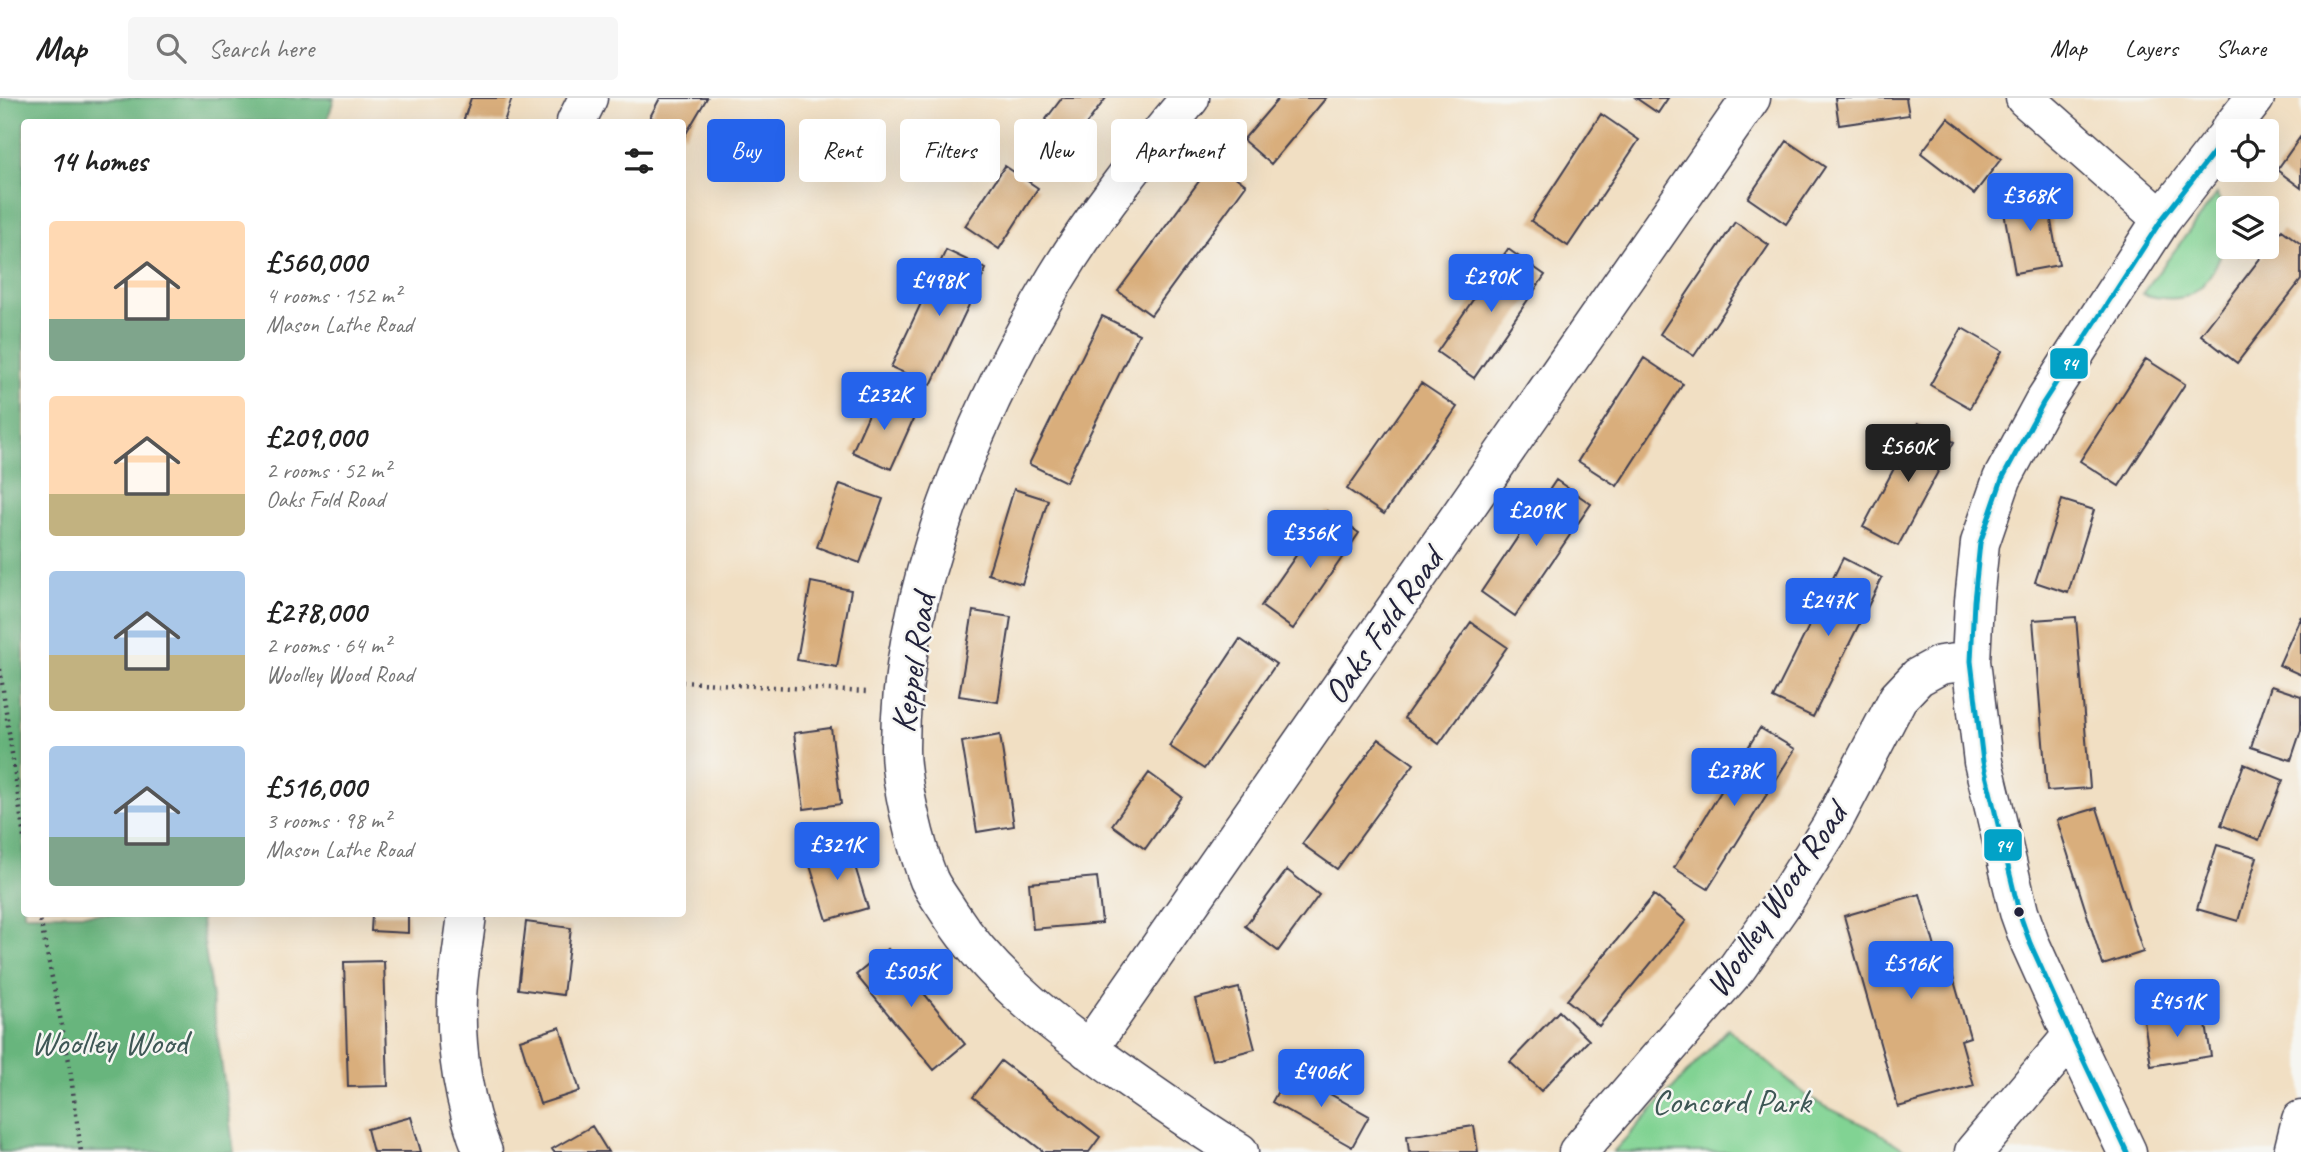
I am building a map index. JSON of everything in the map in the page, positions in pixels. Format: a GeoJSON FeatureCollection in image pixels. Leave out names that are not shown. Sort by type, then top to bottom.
{"type":"FeatureCollection","features":[{"type":"Feature","properties":{"kind":"street"},"geometry":{"type":"LineString","coordinates":[[577,119],[587,98]]}},
{"type":"Feature","properties":{"kind":"street","name":"Keppel Road"},"geometry":{"type":"LineString","coordinates":[[1190,98],[1135,164],[1056,278],[997,388],[949,497],[916,612],[903,694],[900,752],[910,816],[929,881],[962,932],[994,968],[1043,1014],[1088,1050],[1194,1125],[1239,1152]]}},
{"type":"Feature","properties":{"kind":"street","name":"Oaks Fold Road"},"geometry":{"type":"LineString","coordinates":[[1088,1050],[1751,98]]}},
{"type":"Feature","properties":{"kind":"street"},"geometry":{"type":"LineString","coordinates":[[2025,98],[2162,219]]}},
{"type":"Feature","properties":{"kind":"street"},"geometry":{"type":"LineString","coordinates":[[2239,119],[2255,98]]}},
{"type":"Feature","properties":{"kind":"street"},"geometry":{"type":"LineString","coordinates":[[2127,1152],[2071,1036],[2030,943],[2015,901],[1983,762],[1971,661],[1974,601],[1980,543],[2001,479],[2043,403],[2162,219],[2216,149]]}},
{"type":"Feature","properties":{"kind":"street","name":"Woolley Wood Road"},"geometry":{"type":"LineString","coordinates":[[1578,1152],[1737,968],[1776,913],[1830,828],[1898,698],[1918,677],[1940,666],[1971,661]]}},
{"type":"Feature","properties":{"kind":"street"},"geometry":{"type":"LineString","coordinates":[[467,917],[457,999],[459,1059],[475,1133],[483,1152]]}},
{"type":"Feature","properties":{"kind":"street"},"geometry":{"type":"LineString","coordinates":[[1974,1152],[2071,1036]]}},
{"type":"Feature","properties":{"kind":"street"},"geometry":{"type":"LineString","coordinates":[[2293,1152],[2301,1121]]}},
{"type":"Feature","properties":{"kind":"path"},"geometry":{"type":"LineString","coordinates":[[0,669],[21,817]]}},
{"type":"Feature","properties":{"kind":"path"},"geometry":{"type":"LineString","coordinates":[[686,682],[903,694]]}},
{"type":"Feature","properties":{"kind":"path"},"geometry":{"type":"LineString","coordinates":[[41,917],[69,1061],[80,1152]]}},
{"type":"Feature","properties":{"kind":"green space","name":"Woolley Wood"},"geometry":{"type":"Polygon","coordinates":[[[0,98],[334,98],[328,119],[21,119],[21,917],[200,917],[234,1152],[0,1152],[0,98]]]}},
{"type":"Feature","properties":{"kind":"green space"},"geometry":{"type":"Polygon","coordinates":[[[2217,194],[2216,259],[2218,259],[2205,282],[2185,297],[2166,298],[2142,294],[2217,194]]]}},
{"type":"Feature","properties":{"kind":"green space","name":"Concord Park"},"geometry":{"type":"Polygon","coordinates":[[[1728,1029],[1812,1100],[1878,1132],[1908,1152],[1613,1152],[1728,1029]]]}},
{"type":"Feature","properties":{"kind":"building"},"geometry":{"type":"Polygon","coordinates":[[[471,98],[512,98],[505,119],[464,119],[471,98]]]}},
{"type":"Feature","properties":{"kind":"building"},"geometry":{"type":"Polygon","coordinates":[[[660,98],[707,98],[686,134],[686,119],[650,117],[660,98]]]}},
{"type":"Feature","properties":{"kind":"building"},"geometry":{"type":"Polygon","coordinates":[[[1062,98],[1106,98],[1090,119],[1046,119],[1062,98]]]}},
{"type":"Feature","properties":{"kind":"building"},"geometry":{"type":"Polygon","coordinates":[[[1279,98],[1326,98],[1271,164],[1247,143],[1247,135],[1279,98]]]}},
{"type":"Feature","properties":{"kind":"building"},"geometry":{"type":"Polygon","coordinates":[[[1636,98],[1668,98],[1658,113],[1636,98]]]}},
{"type":"Feature","properties":{"kind":"building"},"geometry":{"type":"Polygon","coordinates":[[[1835,98],[1906,98],[1909,115],[1839,125],[1835,98]]]}},
{"type":"Feature","properties":{"kind":"building"},"geometry":{"type":"Polygon","coordinates":[[[1601,114],[1639,140],[1568,246],[1531,221],[1601,114]]]}},
{"type":"Feature","properties":{"kind":"building"},"geometry":{"type":"Polygon","coordinates":[[[1948,118],[2001,159],[1974,194],[1921,153],[1948,118]]]}},
{"type":"Feature","properties":{"kind":"building"},"geometry":{"type":"Polygon","coordinates":[[[2301,136],[2301,188],[2279,172],[2279,167],[2301,136]]]}},
{"type":"Feature","properties":{"kind":"building"},"geometry":{"type":"Polygon","coordinates":[[[1787,141],[1825,167],[1786,224],[1748,198],[1787,141]]]}},
{"type":"Feature","properties":{"kind":"building"},"geometry":{"type":"Polygon","coordinates":[[[1005,166],[1014,172],[1014,182],[1029,182],[1038,188],[999,249],[965,226],[994,182],[1000,182],[1000,174],[1005,166]]]}},
{"type":"Feature","properties":{"kind":"building"},"geometry":{"type":"Polygon","coordinates":[[[1198,182],[1242,182],[1246,185],[1151,315],[1118,291],[1198,182]]]}},
{"type":"Feature","properties":{"kind":"building"},"geometry":{"type":"Polygon","coordinates":[[[2046,193],[2059,265],[2015,273],[2002,201],[2046,193]]]}},
{"type":"Feature","properties":{"kind":"building"},"geometry":{"type":"Polygon","coordinates":[[[1735,222],[1769,245],[1694,356],[1660,334],[1735,222]]]}},
{"type":"Feature","properties":{"kind":"building"},"geometry":{"type":"Polygon","coordinates":[[[2282,230],[2301,244],[2301,280],[2237,363],[2201,335],[2260,259],[2279,259],[2279,234],[2282,230]]]}},
{"type":"Feature","properties":{"kind":"building"},"geometry":{"type":"Polygon","coordinates":[[[1508,249],[1545,275],[1474,378],[1437,352],[1508,249]]]}},
{"type":"Feature","properties":{"kind":"building"},"geometry":{"type":"Polygon","coordinates":[[[946,250],[986,269],[931,385],[891,367],[946,250]]]}},
{"type":"Feature","properties":{"kind":"building"},"geometry":{"type":"Polygon","coordinates":[[[1102,316],[1139,334],[1066,482],[1029,464],[1102,316]]]}},
{"type":"Feature","properties":{"kind":"building"},"geometry":{"type":"Polygon","coordinates":[[[1962,328],[2002,351],[1970,408],[1930,385],[1962,328]]]}},
{"type":"Feature","properties":{"kind":"building"},"geometry":{"type":"Polygon","coordinates":[[[1644,358],[1683,384],[1617,486],[1578,461],[1644,358]]]}},
{"type":"Feature","properties":{"kind":"building"},"geometry":{"type":"Polygon","coordinates":[[[2146,359],[2185,384],[2119,486],[2080,461],[2146,359]]]}},
{"type":"Feature","properties":{"kind":"building"},"geometry":{"type":"Polygon","coordinates":[[[1421,383],[1457,407],[1384,514],[1347,489],[1421,383]]]}},
{"type":"Feature","properties":{"kind":"building"},"geometry":{"type":"Polygon","coordinates":[[[877,396],[916,413],[891,469],[852,452],[877,396]]]}},
{"type":"Feature","properties":{"kind":"building"},"geometry":{"type":"Polygon","coordinates":[[[1918,423],[1954,442],[1898,546],[1863,527],[1918,423]]]}},
{"type":"Feature","properties":{"kind":"building"},"geometry":{"type":"Polygon","coordinates":[[[1556,480],[1591,504],[1515,616],[1481,592],[1556,480]]]}},
{"type":"Feature","properties":{"kind":"building"},"geometry":{"type":"Polygon","coordinates":[[[840,484],[883,499],[860,563],[817,547],[840,484]]]}},
{"type":"Feature","properties":{"kind":"building"},"geometry":{"type":"Polygon","coordinates":[[[1014,489],[1048,500],[1022,584],[988,574],[1014,489]]]}},
{"type":"Feature","properties":{"kind":"building"},"geometry":{"type":"Polygon","coordinates":[[[2062,500],[2094,510],[2068,593],[2035,582],[2062,500]]]}},
{"type":"Feature","properties":{"kind":"building"},"geometry":{"type":"Polygon","coordinates":[[[1327,511],[1359,533],[1293,629],[1261,606],[1327,511]]]}},
{"type":"Feature","properties":{"kind":"building"},"geometry":{"type":"Polygon","coordinates":[[[1843,558],[1882,578],[1813,717],[1773,698],[1843,558]]]}},
{"type":"Feature","properties":{"kind":"building"},"geometry":{"type":"Polygon","coordinates":[[[811,582],[851,590],[837,667],[797,660],[811,582]]]}},
{"type":"Feature","properties":{"kind":"building"},"geometry":{"type":"Polygon","coordinates":[[[973,611],[1011,617],[998,702],[959,696],[973,611]]]}},
{"type":"Feature","properties":{"kind":"building"},"geometry":{"type":"Polygon","coordinates":[[[2301,616],[2301,675],[2279,665],[2301,616]]]}},
{"type":"Feature","properties":{"kind":"building"},"geometry":{"type":"Polygon","coordinates":[[[2076,617],[2090,788],[2047,791],[2033,620],[2076,617]]]}},
{"type":"Feature","properties":{"kind":"building"},"geometry":{"type":"Polygon","coordinates":[[[1471,622],[1507,647],[1439,744],[1404,718],[1471,622]]]}},
{"type":"Feature","properties":{"kind":"building"},"geometry":{"type":"Polygon","coordinates":[[[1240,639],[1276,664],[1204,769],[1169,746],[1240,639]]]}},
{"type":"Feature","properties":{"kind":"building"},"geometry":{"type":"Polygon","coordinates":[[[2271,686],[2301,696],[2301,730],[2291,760],[2251,747],[2271,686]]]}},
{"type":"Feature","properties":{"kind":"building"},"geometry":{"type":"Polygon","coordinates":[[[831,728],[841,804],[804,809],[794,733],[831,728]]]}},
{"type":"Feature","properties":{"kind":"building"},"geometry":{"type":"Polygon","coordinates":[[[1760,728],[1795,749],[1708,889],[1674,868],[1760,728]]]}},
{"type":"Feature","properties":{"kind":"building"},"geometry":{"type":"Polygon","coordinates":[[[1000,735],[1014,826],[977,832],[962,742],[1000,735]]]}},
{"type":"Feature","properties":{"kind":"building"},"geometry":{"type":"Polygon","coordinates":[[[1379,739],[1414,764],[1337,869],[1302,844],[1379,739]]]}},
{"type":"Feature","properties":{"kind":"building"},"geometry":{"type":"Polygon","coordinates":[[[2244,764],[2283,780],[2259,840],[2221,825],[2244,764]]]}},
{"type":"Feature","properties":{"kind":"building"},"geometry":{"type":"Polygon","coordinates":[[[1149,773],[1182,797],[1145,849],[1112,825],[1149,773]]]}},
{"type":"Feature","properties":{"kind":"building"},"geometry":{"type":"Polygon","coordinates":[[[2097,808],[2143,952],[2103,965],[2057,820],[2097,808]]]}},
{"type":"Feature","properties":{"kind":"building"},"geometry":{"type":"Polygon","coordinates":[[[848,844],[868,908],[827,920],[807,856],[848,844]]]}},
{"type":"Feature","properties":{"kind":"building"},"geometry":{"type":"Polygon","coordinates":[[[2217,845],[2257,857],[2238,921],[2197,909],[2217,845]]]}},
{"type":"Feature","properties":{"kind":"building"},"geometry":{"type":"Polygon","coordinates":[[[1287,870],[1319,895],[1278,951],[1245,926],[1287,870]]]}},
{"type":"Feature","properties":{"kind":"building"},"geometry":{"type":"Polygon","coordinates":[[[1097,877],[1102,923],[1033,929],[1029,883],[1097,877]]]}},
{"type":"Feature","properties":{"kind":"building"},"geometry":{"type":"Polygon","coordinates":[[[1920,894],[1940,965],[1949,963],[1970,1037],[1961,1040],[1974,1086],[1898,1107],[1844,916],[1920,894]]]}},
{"type":"Feature","properties":{"kind":"building"},"geometry":{"type":"Polygon","coordinates":[[[1654,895],[1686,921],[1599,1026],[1567,1000],[1654,895]]]}},
{"type":"Feature","properties":{"kind":"building"},"geometry":{"type":"Polygon","coordinates":[[[372,917],[408,917],[408,933],[371,931],[372,917]]]}},
{"type":"Feature","properties":{"kind":"building"},"geometry":{"type":"Polygon","coordinates":[[[526,922],[571,928],[563,995],[518,989],[526,922]]]}},
{"type":"Feature","properties":{"kind":"building"},"geometry":{"type":"Polygon","coordinates":[[[888,949],[965,1044],[934,1070],[856,975],[888,949]]]}},
{"type":"Feature","properties":{"kind":"building"},"geometry":{"type":"Polygon","coordinates":[[[384,961],[388,1086],[348,1087],[344,962],[384,961]]]}},
{"type":"Feature","properties":{"kind":"building"},"geometry":{"type":"Polygon","coordinates":[[[1239,988],[1255,1049],[1212,1060],[1195,999],[1239,988]]]}},
{"type":"Feature","properties":{"kind":"building"},"geometry":{"type":"Polygon","coordinates":[[[1559,1011],[1589,1040],[1541,1091],[1510,1062],[1559,1011]]]}},
{"type":"Feature","properties":{"kind":"building"},"geometry":{"type":"Polygon","coordinates":[[[2204,1012],[2211,1056],[2151,1066],[2144,1021],[2204,1012]]]}},
{"type":"Feature","properties":{"kind":"building"},"geometry":{"type":"Polygon","coordinates":[[[560,1027],[580,1091],[540,1104],[520,1040],[560,1027]]]}},
{"type":"Feature","properties":{"kind":"building"},"geometry":{"type":"Polygon","coordinates":[[[1001,1061],[1100,1137],[1089,1152],[1044,1152],[973,1097],[1001,1061]]]}},
{"type":"Feature","properties":{"kind":"building"},"geometry":{"type":"Polygon","coordinates":[[[1289,1071],[1369,1116],[1352,1147],[1272,1102],[1289,1071]]]}},
{"type":"Feature","properties":{"kind":"building"},"geometry":{"type":"Polygon","coordinates":[[[411,1117],[421,1152],[373,1152],[367,1129],[411,1117]]]}},
{"type":"Feature","properties":{"kind":"building"},"geometry":{"type":"Polygon","coordinates":[[[592,1126],[608,1152],[554,1152],[552,1149],[592,1126]]]}},
{"type":"Feature","properties":{"kind":"building"},"geometry":{"type":"Polygon","coordinates":[[[1474,1126],[1478,1152],[1409,1152],[1407,1136],[1474,1126]]]}},
{"type":"Feature","properties":{"kind":"transit line","name":"94"},"geometry":{"type":"LineString","coordinates":[[2127,1152],[2030,943],[2019,912],[1983,762],[1971,661],[1974,601],[1980,543],[2002,479],[2043,403],[2162,219],[2216,149]]}}]}
